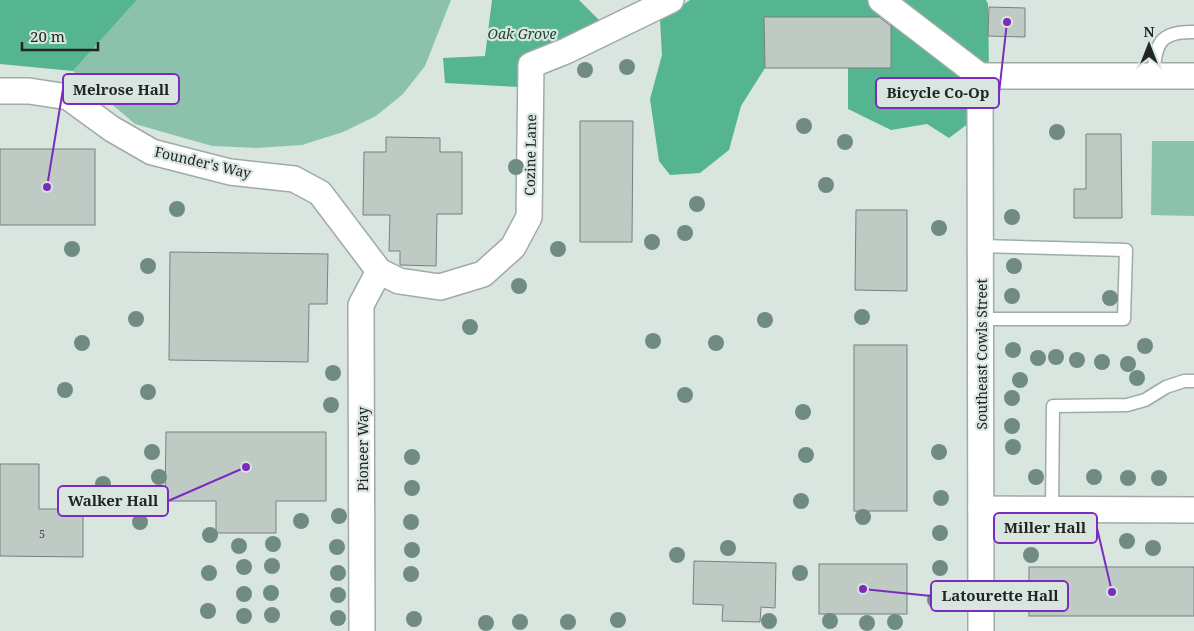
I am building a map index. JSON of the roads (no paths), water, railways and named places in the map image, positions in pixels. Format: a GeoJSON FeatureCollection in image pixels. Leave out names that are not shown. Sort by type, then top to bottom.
{"type":"FeatureCollection","features":[{"type":"Feature","properties":{"kind":"street","name":"Cozine Lane"},"geometry":{"type":"LineString","coordinates":[[379,272],[399,281],[440,288],[483,274],[513,247],[529,217],[531,65],[566,51],[671,0]]}},
{"type":"Feature","properties":{"kind":"street"},"geometry":{"type":"LineString","coordinates":[[881,0],[980,76],[1194,76]]}},
{"type":"Feature","properties":{"kind":"street","name":"Southeast Cowls Street"},"geometry":{"type":"LineString","coordinates":[[980,76],[981,631]]}},
{"type":"Feature","properties":{"kind":"street","name":"Founder's Way"},"geometry":{"type":"LineString","coordinates":[[0,91],[29,91],[68,97],[112,130],[152,152],[230,172],[294,179],[320,193],[379,272]]}},
{"type":"Feature","properties":{"kind":"street","name":"Pioneer Way"},"geometry":{"type":"LineString","coordinates":[[362,631],[361,305],[379,272]]}},
{"type":"Feature","properties":{"kind":"street"},"geometry":{"type":"LineString","coordinates":[[981,510],[1194,510]]}},
{"type":"Feature","properties":{"kind":"lane"},"geometry":{"type":"LineString","coordinates":[[1153,76],[1155,54],[1161,41],[1168,35],[1194,32]]}},
{"type":"Feature","properties":{"kind":"lane"},"geometry":{"type":"LineString","coordinates":[[980,246],[1126,250],[1124,319],[981,319]]}},
{"type":"Feature","properties":{"kind":"lane"},"geometry":{"type":"LineString","coordinates":[[1052,510],[1053,406],[1127,405],[1145,400],[1166,387],[1184,381],[1194,381]]}},
{"type":"Feature","properties":{"kind":"place","name":"Bicycle Co-Op"},"geometry":{"type":"Point","coordinates":[1007,22]}},
{"type":"Feature","properties":{"kind":"place","name":"Melrose Hall"},"geometry":{"type":"Point","coordinates":[47,187]}},
{"type":"Feature","properties":{"kind":"place","name":"Walker Hall"},"geometry":{"type":"Point","coordinates":[246,467]}},
{"type":"Feature","properties":{"kind":"place","name":"Latourette Hall"},"geometry":{"type":"Point","coordinates":[863,589]}},
{"type":"Feature","properties":{"kind":"place","name":"Miller Hall"},"geometry":{"type":"Point","coordinates":[1112,592]}},
{"type":"Feature","properties":{"kind":"park label","name":"Oak Grove"},"geometry":{"type":"Point","coordinates":[522,33]}}]}
